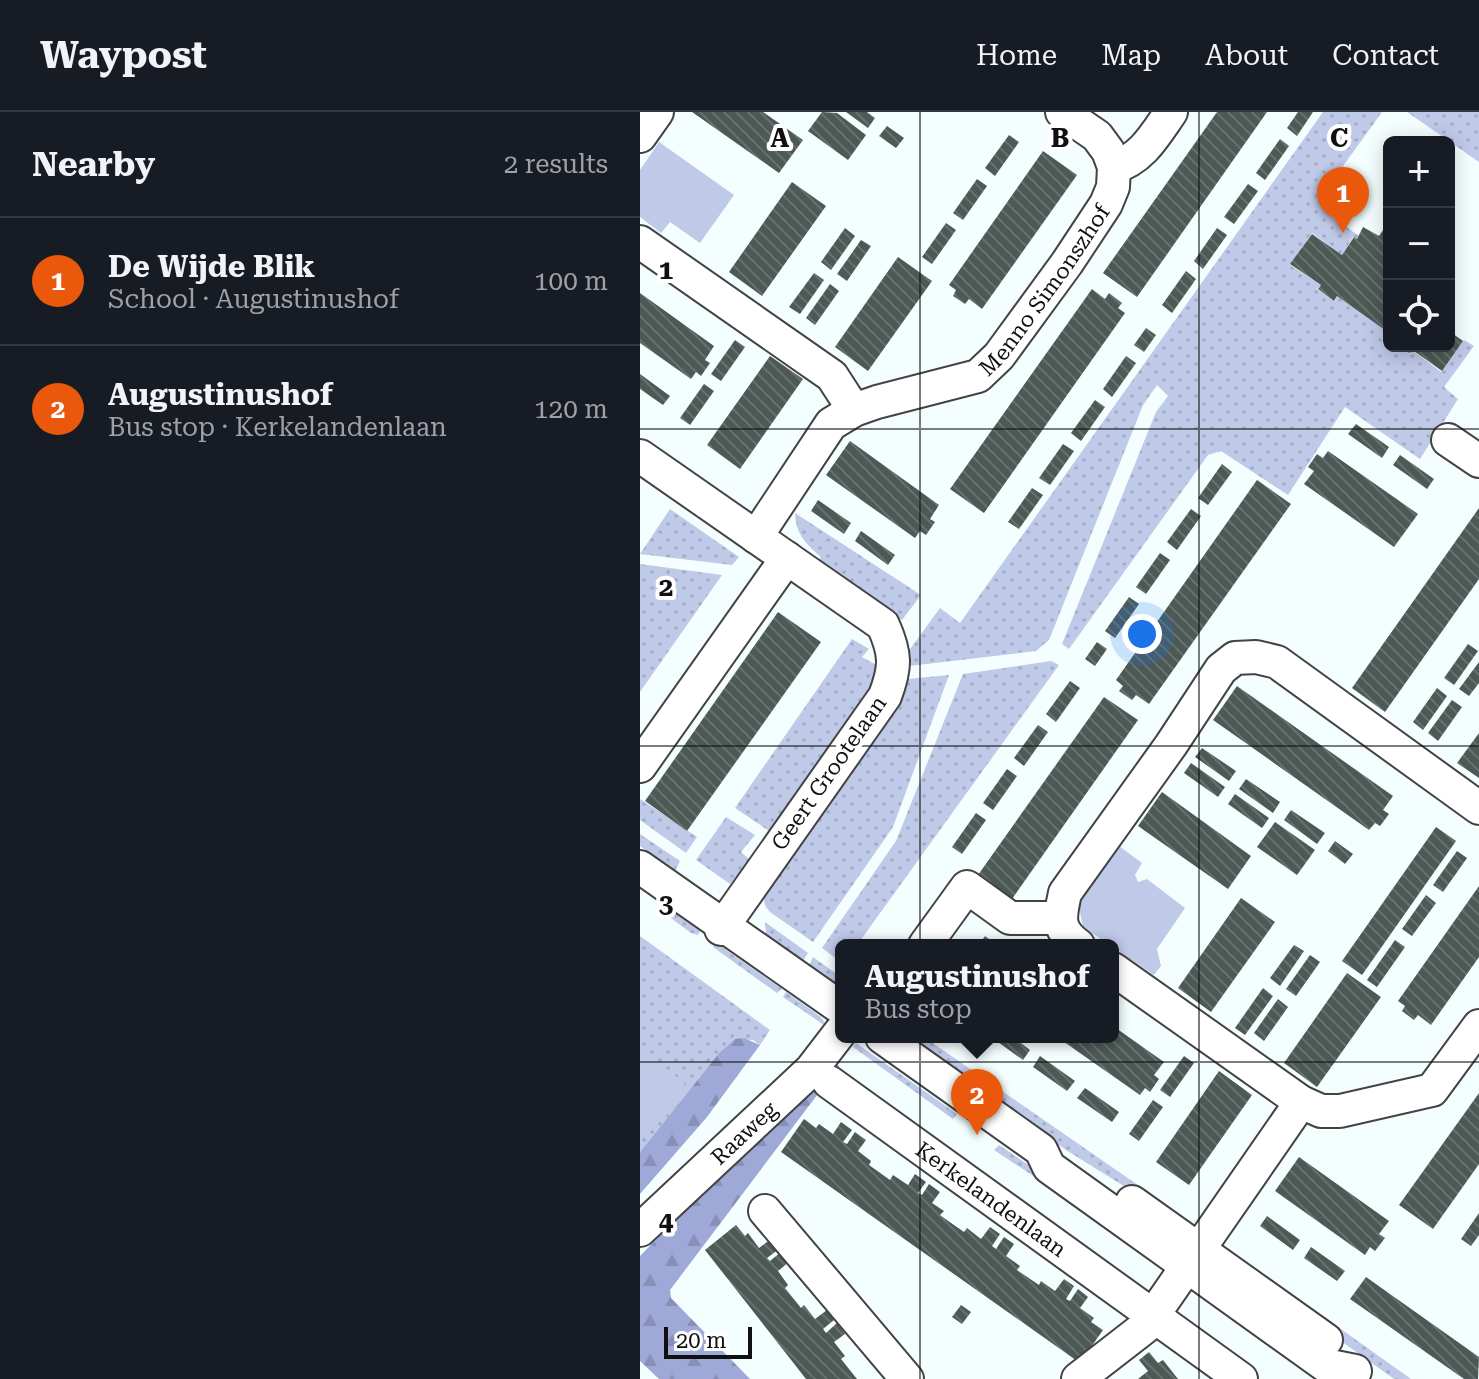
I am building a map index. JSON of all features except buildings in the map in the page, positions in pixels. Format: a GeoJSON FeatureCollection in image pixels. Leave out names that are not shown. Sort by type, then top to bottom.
{"type":"FeatureCollection","features":[{"type":"Feature","properties":{"kind":"street"},"geometry":{"type":"LineString","coordinates":[[640,136],[657,112]]}},
{"type":"Feature","properties":{"kind":"street"},"geometry":{"type":"LineString","coordinates":[[1062,112],[1097,136],[1108,151],[1114,167],[1129,163],[1141,153],[1171,112]]}},
{"type":"Feature","properties":{"kind":"street","name":"Menno Simonszhof"},"geometry":{"type":"LineString","coordinates":[[756,537],[831,424],[854,410],[978,376],[1007,344],[1106,204],[1113,187],[1114,167]]}},
{"type":"Feature","properties":{"kind":"street"},"geometry":{"type":"LineString","coordinates":[[640,242],[832,376],[854,410]]}},
{"type":"Feature","properties":{"kind":"street","name":"Geert Grootelaan"},"geometry":{"type":"LineString","coordinates":[[640,456],[883,625],[892,646],[894,672],[885,696],[723,927]]}},
{"type":"Feature","properties":{"kind":"street"},"geometry":{"type":"LineString","coordinates":[[640,766],[787,558]]}},
{"type":"Feature","properties":{"kind":"street"},"geometry":{"type":"LineString","coordinates":[[1070,939],[1059,918],[1065,893],[1171,745],[1221,669],[1235,658],[1256,657],[1277,662],[1479,808]]}},
{"type":"Feature","properties":{"kind":"street"},"geometry":{"type":"LineString","coordinates":[[640,867],[835,1004]]}},
{"type":"Feature","properties":{"kind":"street"},"geometry":{"type":"LineString","coordinates":[[929,939],[967,887],[1010,918],[1059,918]]}},
{"type":"Feature","properties":{"kind":"street"},"geometry":{"type":"LineString","coordinates":[[1119,973],[1301,1102],[1321,1111],[1340,1111],[1432,1090],[1479,1026]]}},
{"type":"Feature","properties":{"kind":"street","name":"Raaweg"},"geometry":{"type":"LineString","coordinates":[[640,1230],[811,1070],[835,1039]]}},
{"type":"Feature","properties":{"kind":"street"},"geometry":{"type":"LineString","coordinates":[[890,1043],[1041,1150],[1049,1167],[1194,1257],[1325,1365],[1360,1375]]}},
{"type":"Feature","properties":{"kind":"street","name":"Kerkelandenlaan"},"geometry":{"type":"LineString","coordinates":[[829,1082],[1241,1379]]}},
{"type":"Feature","properties":{"kind":"street"},"geometry":{"type":"LineString","coordinates":[[1078,1379],[1145,1327],[1301,1102]]}},
{"type":"Feature","properties":{"kind":"street"},"geometry":{"type":"LineString","coordinates":[[765,1211],[907,1379]]}},
{"type":"Feature","properties":{"kind":"shaded area"},"geometry":{"type":"Polygon","coordinates":[[[1323,112],[1382,112],[1320,198],[1338,203],[1330,215],[1359,236],[1356,239],[1353,237],[1342,255],[1312,233],[1290,265],[1321,285],[1317,289],[1335,301],[1337,296],[1383,329],[1383,352],[1415,352],[1441,372],[1464,340],[1474,346],[1444,387],[1458,399],[1420,459],[1345,407],[1288,495],[1221,451],[1208,455],[1069,649],[1062,644],[1156,412],[1168,396],[1157,385],[1143,405],[1049,640],[1036,651],[909,666],[908,652],[940,608],[960,623],[1323,112]]]}},
{"type":"Feature","properties":{"kind":"shaded area"},"geometry":{"type":"Polygon","coordinates":[[[1407,112],[1479,112],[1479,162],[1455,145],[1455,136],[1442,136],[1407,112]]]}},
{"type":"Feature","properties":{"kind":"shaded area"},"geometry":{"type":"Polygon","coordinates":[[[659,142],[734,195],[700,243],[670,222],[661,233],[640,217],[640,170],[659,142]]]}},
{"type":"Feature","properties":{"kind":"shaded area"},"geometry":{"type":"Polygon","coordinates":[[[670,509],[739,557],[732,565],[640,554],[670,509]]]}},
{"type":"Feature","properties":{"kind":"shaded area"},"geometry":{"type":"Polygon","coordinates":[[[795,513],[921,595],[902,620],[818,561],[821,557],[802,538],[795,513]]]}},
{"type":"Feature","properties":{"kind":"shaded area"},"geometry":{"type":"Polygon","coordinates":[[[640,564],[722,575],[640,692],[640,564]]]}},
{"type":"Feature","properties":{"kind":"shaded area"},"geometry":{"type":"Polygon","coordinates":[[[852,639],[869,649],[862,657],[880,667],[870,692],[772,833],[735,808],[852,639]]]}},
{"type":"Feature","properties":{"kind":"shaded area"},"geometry":{"type":"Polygon","coordinates":[[[1051,661],[1059,665],[861,939],[835,939],[835,958],[822,948],[896,841],[963,674],[1051,661]]]}},
{"type":"Feature","properties":{"kind":"shaded area"},"geometry":{"type":"Polygon","coordinates":[[[949,675],[893,827],[813,942],[770,912],[764,903],[766,892],[895,711],[908,679],[949,675]]]}},
{"type":"Feature","properties":{"kind":"shaded area"},"geometry":{"type":"Polygon","coordinates":[[[640,799],[697,837],[686,853],[640,820],[640,799]]]}},
{"type":"Feature","properties":{"kind":"shaded area"},"geometry":{"type":"Polygon","coordinates":[[[726,817],[755,835],[741,852],[751,861],[730,884],[696,860],[726,817]]]}},
{"type":"Feature","properties":{"kind":"shaded area"},"geometry":{"type":"Polygon","coordinates":[[[640,834],[680,861],[675,871],[640,846],[640,834]]]}},
{"type":"Feature","properties":{"kind":"shaded area"},"geometry":{"type":"Polygon","coordinates":[[[1115,843],[1142,863],[1135,875],[1138,882],[1147,879],[1185,908],[1157,949],[1161,966],[1154,975],[1119,951],[1119,939],[1101,939],[1083,927],[1078,902],[1115,843]]]}},
{"type":"Feature","properties":{"kind":"shaded area"},"geometry":{"type":"Polygon","coordinates":[[[664,905],[700,931],[698,935],[660,910],[664,905]]]}},
{"type":"Feature","properties":{"kind":"shaded area"},"geometry":{"type":"Polygon","coordinates":[[[765,922],[808,953],[803,961],[766,934],[765,922]]]}},
{"type":"Feature","properties":{"kind":"shaded area"},"geometry":{"type":"Polygon","coordinates":[[[640,936],[770,1030],[760,1045],[753,1040],[735,1039],[719,1053],[640,1152],[640,936]]]}},
{"type":"Feature","properties":{"kind":"shaded area"},"geometry":{"type":"Polygon","coordinates":[[[716,943],[782,989],[777,993],[713,947],[716,943]]]}},
{"type":"Feature","properties":{"kind":"shaded area"},"geometry":{"type":"Polygon","coordinates":[[[813,957],[835,973],[835,986],[809,966],[813,957]]]}},
{"type":"Feature","properties":{"kind":"shaded area"},"geometry":{"type":"Polygon","coordinates":[[[786,992],[821,1017],[827,1027],[783,997],[786,992]]]}},
{"type":"Feature","properties":{"kind":"shaded area"},"geometry":{"type":"Polygon","coordinates":[[[856,1043],[957,1114],[953,1119],[853,1047],[856,1043]]]}},
{"type":"Feature","properties":{"kind":"shaded area"},"geometry":{"type":"Polygon","coordinates":[[[914,1043],[933,1043],[1148,1192],[1143,1198],[1066,1150],[914,1043]]]}},
{"type":"Feature","properties":{"kind":"shaded area"},"geometry":{"type":"Polygon","coordinates":[[[640,1046],[685,1084],[640,1136],[640,1046]]]}},
{"type":"Feature","properties":{"kind":"shaded area"},"geometry":{"type":"Polygon","coordinates":[[[999,1145],[1122,1228],[1071,1201],[994,1150],[999,1145]]]}},
{"type":"Feature","properties":{"kind":"shaded area"},"geometry":{"type":"Polygon","coordinates":[[[1268,1277],[1411,1379],[1394,1379],[1263,1285],[1268,1277]]]}},
{"type":"Feature","properties":{"kind":"green space"},"geometry":{"type":"Polygon","coordinates":[[[744,1038],[760,1045],[707,1117],[640,1194],[640,1152],[719,1053],[735,1039],[744,1038]]]}},
{"type":"Feature","properties":{"kind":"green space"},"geometry":{"type":"Polygon","coordinates":[[[834,1059],[839,1066],[670,1290],[671,1298],[750,1379],[659,1379],[640,1361],[640,1256],[834,1059]]]}},
{"type":"Feature","properties":{"kind":"place","name":"De Wijde Blik"},"geometry":{"type":"Point","coordinates":[1343,233]}},
{"type":"Feature","properties":{"kind":"place","name":"Augustinushof"},"geometry":{"type":"Point","coordinates":[977,1135]}}]}
